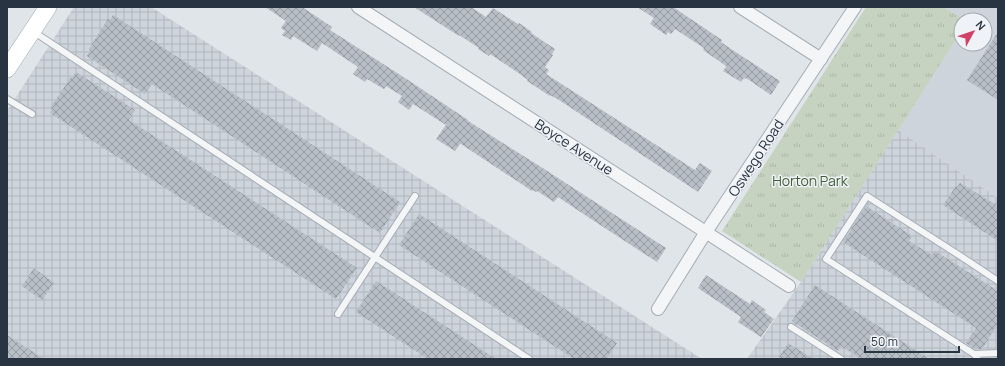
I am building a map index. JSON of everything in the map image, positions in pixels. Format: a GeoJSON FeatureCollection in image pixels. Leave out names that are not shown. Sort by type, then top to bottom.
{"type":"FeatureCollection","features":[{"type":"Feature","properties":{"kind":"main road"},"geometry":{"type":"LineString","coordinates":[[7,69],[48,7]]}},
{"type":"Feature","properties":{"kind":"street","name":"Boyce Avenue"},"geometry":{"type":"LineString","coordinates":[[358,7],[789,286]]}},
{"type":"Feature","properties":{"kind":"street"},"geometry":{"type":"LineString","coordinates":[[740,7],[820,59]]}},
{"type":"Feature","properties":{"kind":"street","name":"Oswego Road"},"geometry":{"type":"LineString","coordinates":[[658,309],[706,232],[855,7]]}},
{"type":"Feature","properties":{"kind":"lane"},"geometry":{"type":"LineString","coordinates":[[32,31],[529,359]]}},
{"type":"Feature","properties":{"kind":"lane"},"geometry":{"type":"LineString","coordinates":[[7,98],[32,114]]}},
{"type":"Feature","properties":{"kind":"lane"},"geometry":{"type":"LineString","coordinates":[[338,314],[415,196]]}},
{"type":"Feature","properties":{"kind":"lane"},"geometry":{"type":"LineString","coordinates":[[998,281],[867,196],[826,259],[976,357],[998,353]]}},
{"type":"Feature","properties":{"kind":"lane"},"geometry":{"type":"LineString","coordinates":[[791,327],[841,359]]}},
{"type":"Feature","properties":{"kind":"shaded area"},"geometry":{"type":"Polygon","coordinates":[[[74,7],[151,7],[702,359],[7,359],[7,111],[74,7]]]}},
{"type":"Feature","properties":{"kind":"shaded area"},"geometry":{"type":"Polygon","coordinates":[[[944,7],[998,7],[998,198],[898,130],[953,44],[953,52],[993,52],[993,12],[953,13],[944,7]]]}},
{"type":"Feature","properties":{"kind":"shaded area"},"geometry":{"type":"Polygon","coordinates":[[[898,130],[998,198],[998,359],[747,359],[801,282],[898,130]]]}},
{"type":"Feature","properties":{"kind":"green space","name":"Horton Park"},"geometry":{"type":"Polygon","coordinates":[[[866,7],[944,7],[953,13],[953,44],[801,282],[722,231],[866,7]]]}},
{"type":"Feature","properties":{"kind":"building"},"geometry":{"type":"Polygon","coordinates":[[[265,7],[302,7],[332,27],[330,30],[405,78],[468,121],[666,248],[657,262],[558,197],[554,202],[537,191],[532,191],[461,144],[455,151],[436,139],[446,125],[413,104],[409,110],[398,102],[402,96],[386,86],[384,89],[367,79],[365,82],[353,74],[358,67],[322,43],[317,51],[293,36],[291,40],[282,35],[285,31],[281,28],[286,21],[265,7]]]}},
{"type":"Feature","properties":{"kind":"building"},"geometry":{"type":"Polygon","coordinates":[[[414,7],[471,7],[486,17],[493,8],[518,24],[519,23],[555,49],[545,67],[549,70],[546,74],[695,170],[700,163],[712,171],[698,192],[559,100],[527,81],[528,80],[490,54],[489,56],[478,49],[479,48],[414,7]]]}},
{"type":"Feature","properties":{"kind":"building"},"geometry":{"type":"Polygon","coordinates":[[[637,7],[673,7],[722,40],[721,42],[731,49],[780,81],[771,95],[746,78],[744,78],[741,82],[723,71],[726,66],[703,50],[704,48],[675,29],[671,34],[668,32],[666,35],[650,24],[654,18],[637,7]]]}},
{"type":"Feature","properties":{"kind":"building"},"geometry":{"type":"Polygon","coordinates":[[[113,15],[400,202],[380,233],[152,84],[145,94],[87,56],[90,50],[89,49],[108,19],[110,20],[113,15]]]}},
{"type":"Feature","properties":{"kind":"building"},"geometry":{"type":"Polygon","coordinates":[[[998,32],[998,100],[967,80],[985,52],[993,52],[993,40],[998,32]]]}},
{"type":"Feature","properties":{"kind":"building"},"geometry":{"type":"Polygon","coordinates":[[[76,72],[135,110],[129,120],[357,268],[336,299],[50,113],[51,107],[76,72]]]}},
{"type":"Feature","properties":{"kind":"building"},"geometry":{"type":"Polygon","coordinates":[[[960,183],[998,206],[998,241],[943,205],[956,186],[957,187],[960,183]]]}},
{"type":"Feature","properties":{"kind":"building"},"geometry":{"type":"Polygon","coordinates":[[[866,206],[912,236],[909,241],[932,255],[935,251],[998,291],[998,324],[982,349],[975,349],[966,343],[976,328],[843,242],[866,206]]]}},
{"type":"Feature","properties":{"kind":"building"},"geometry":{"type":"Polygon","coordinates":[[[419,214],[617,343],[607,359],[574,359],[399,245],[419,214]]]}},
{"type":"Feature","properties":{"kind":"building"},"geometry":{"type":"Polygon","coordinates":[[[34,268],[54,283],[42,300],[22,286],[34,268]]]}},
{"type":"Feature","properties":{"kind":"building"},"geometry":{"type":"Polygon","coordinates":[[[706,275],[750,304],[752,300],[766,310],[764,312],[774,319],[761,337],[738,322],[741,317],[698,288],[706,275]]]}},
{"type":"Feature","properties":{"kind":"building"},"geometry":{"type":"Polygon","coordinates":[[[376,281],[496,359],[428,359],[356,312],[376,281]]]}},
{"type":"Feature","properties":{"kind":"building"},"geometry":{"type":"Polygon","coordinates":[[[815,285],[929,359],[861,359],[841,346],[838,351],[792,321],[815,285]]]}},
{"type":"Feature","properties":{"kind":"building"},"geometry":{"type":"Polygon","coordinates":[[[7,335],[44,359],[7,359],[7,335]]]}},
{"type":"Feature","properties":{"kind":"building"},"geometry":{"type":"Polygon","coordinates":[[[788,343],[813,359],[778,359],[788,343]]]}}]}
